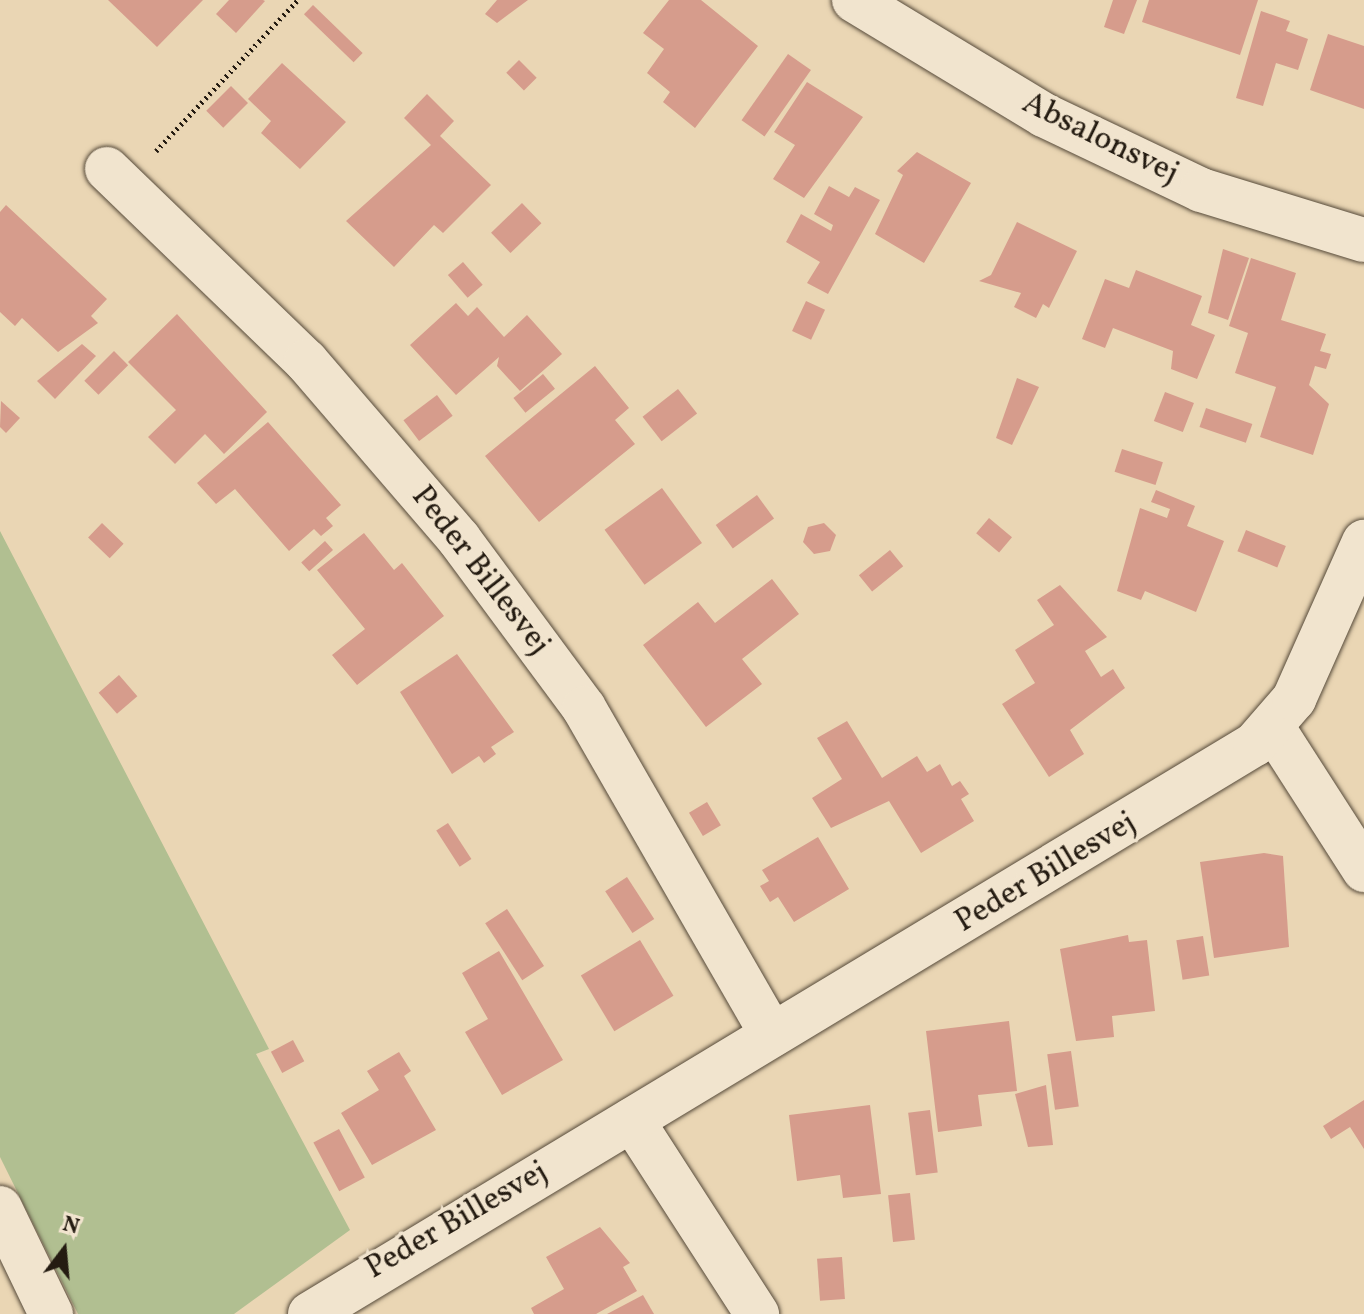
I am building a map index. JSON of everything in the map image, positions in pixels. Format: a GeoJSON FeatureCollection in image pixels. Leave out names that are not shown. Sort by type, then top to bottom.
{"type":"FeatureCollection","features":[{"type":"Feature","properties":{"kind":"street","name":"Absalonsvej"},"geometry":{"type":"LineString","coordinates":[[854,0],[1044,115],[1201,190],[1364,240]]}},
{"type":"Feature","properties":{"kind":"street","name":"Peder Billesvej"},"geometry":{"type":"LineString","coordinates":[[115,177],[306,361],[459,539],[584,708],[772,1035]]}},
{"type":"Feature","properties":{"kind":"street"},"geometry":{"type":"LineString","coordinates":[[1364,542],[1325,639],[1273,728],[1364,870]]}},
{"type":"Feature","properties":{"kind":"street","name":"Peder Billesvej"},"geometry":{"type":"LineString","coordinates":[[310,1314],[1180,792],[1273,728]]}},
{"type":"Feature","properties":{"kind":"street"},"geometry":{"type":"LineString","coordinates":[[632,1120],[757,1314]]}},
{"type":"Feature","properties":{"kind":"street"},"geometry":{"type":"LineString","coordinates":[[0,1208],[51,1314]]}},
{"type":"Feature","properties":{"kind":"path"},"geometry":{"type":"LineString","coordinates":[[115,177],[298,0]]}},
{"type":"Feature","properties":{"kind":"green space"},"geometry":{"type":"Polygon","coordinates":[[[0,531],[269,1049],[256,1054],[350,1230],[234,1314],[78,1314],[0,1157],[0,531]]]}},
{"type":"Feature","properties":{"kind":"building"},"geometry":{"type":"Polygon","coordinates":[[[108,0],[203,0],[157,47],[108,0]]]}},
{"type":"Feature","properties":{"kind":"building"},"geometry":{"type":"Polygon","coordinates":[[[229,0],[265,1],[236,33],[216,14],[229,0]]]}},
{"type":"Feature","properties":{"kind":"building"},"geometry":{"type":"Polygon","coordinates":[[[497,0],[528,0],[497,23],[485,14],[497,0]]]}},
{"type":"Feature","properties":{"kind":"building"},"geometry":{"type":"Polygon","coordinates":[[[669,0],[701,0],[758,46],[695,128],[663,102],[670,92],[647,73],[664,49],[643,33],[669,0]]]}},
{"type":"Feature","properties":{"kind":"building"},"geometry":{"type":"Polygon","coordinates":[[[1113,0],[1137,0],[1124,34],[1104,27],[1113,0]]]}},
{"type":"Feature","properties":{"kind":"building"},"geometry":{"type":"Polygon","coordinates":[[[1149,0],[1258,0],[1240,55],[1142,22],[1149,0]]]}},
{"type":"Feature","properties":{"kind":"building"},"geometry":{"type":"Polygon","coordinates":[[[313,5],[363,53],[354,62],[304,14],[313,5]]]}},
{"type":"Feature","properties":{"kind":"building"},"geometry":{"type":"Polygon","coordinates":[[[1261,11],[1290,21],[1286,31],[1308,39],[1298,70],[1276,63],[1263,106],[1236,98],[1261,11]]]}},
{"type":"Feature","properties":{"kind":"building"},"geometry":{"type":"Polygon","coordinates":[[[1328,34],[1364,46],[1364,109],[1310,90],[1328,34]]]}},
{"type":"Feature","properties":{"kind":"building"},"geometry":{"type":"Polygon","coordinates":[[[788,54],[811,70],[764,136],[742,120],[788,54]]]}},
{"type":"Feature","properties":{"kind":"building"},"geometry":{"type":"Polygon","coordinates":[[[519,60],[537,78],[524,90],[506,73],[519,60]]]}},
{"type":"Feature","properties":{"kind":"building"},"geometry":{"type":"Polygon","coordinates":[[[282,63],[346,122],[300,169],[261,133],[271,121],[248,99],[282,63]]]}},
{"type":"Feature","properties":{"kind":"building"},"geometry":{"type":"Polygon","coordinates":[[[807,82],[863,117],[804,198],[773,179],[795,145],[774,132],[807,82]]]}},
{"type":"Feature","properties":{"kind":"building"},"geometry":{"type":"Polygon","coordinates":[[[231,86],[248,103],[223,128],[206,111],[231,86]]]}},
{"type":"Feature","properties":{"kind":"building"},"geometry":{"type":"Polygon","coordinates":[[[427,94],[454,121],[440,136],[491,185],[443,233],[434,225],[394,267],[346,221],[431,145],[404,118],[427,94]]]}},
{"type":"Feature","properties":{"kind":"building"},"geometry":{"type":"Polygon","coordinates":[[[917,152],[971,183],[924,263],[875,234],[903,175],[897,171],[917,152]]]}},
{"type":"Feature","properties":{"kind":"building"},"geometry":{"type":"Polygon","coordinates":[[[829,186],[849,197],[855,187],[880,200],[828,294],[807,283],[820,262],[786,242],[801,214],[831,231],[833,225],[814,214],[829,186]]]}},
{"type":"Feature","properties":{"kind":"building"},"geometry":{"type":"Polygon","coordinates":[[[522,203],[541,223],[511,253],[491,233],[522,203]]]}},
{"type":"Feature","properties":{"kind":"building"},"geometry":{"type":"Polygon","coordinates":[[[6,205],[107,299],[91,316],[98,323],[58,352],[22,318],[15,326],[0,312],[0,212],[6,205]]]}},
{"type":"Feature","properties":{"kind":"building"},"geometry":{"type":"Polygon","coordinates":[[[1017,222],[1077,251],[1049,308],[1043,304],[1036,318],[1014,307],[1021,293],[979,281],[991,275],[1017,222]]]}},
{"type":"Feature","properties":{"kind":"building"},"geometry":{"type":"Polygon","coordinates":[[[1223,249],[1249,258],[1228,320],[1208,313],[1223,249]]]}},
{"type":"Feature","properties":{"kind":"building"},"geometry":{"type":"Polygon","coordinates":[[[1251,258],[1296,273],[1281,320],[1326,334],[1320,351],[1331,354],[1326,369],[1315,366],[1309,385],[1329,404],[1313,455],[1260,437],[1276,387],[1235,373],[1248,333],[1229,326],[1251,258]]]}},
{"type":"Feature","properties":{"kind":"building"},"geometry":{"type":"Polygon","coordinates":[[[463,262],[483,285],[468,298],[448,275],[463,262]]]}},
{"type":"Feature","properties":{"kind":"building"},"geometry":{"type":"Polygon","coordinates":[[[1136,270],[1202,296],[1191,325],[1215,335],[1197,379],[1171,369],[1173,351],[1113,328],[1105,348],[1082,339],[1105,279],[1129,288],[1136,270]]]}},
{"type":"Feature","properties":{"kind":"building"},"geometry":{"type":"Polygon","coordinates":[[[806,301],[825,310],[811,340],[792,331],[806,301]]]}},
{"type":"Feature","properties":{"kind":"building"},"geometry":{"type":"Polygon","coordinates":[[[456,303],[468,316],[477,307],[504,337],[527,315],[562,354],[520,391],[497,366],[499,357],[456,395],[410,345],[456,303]]]}},
{"type":"Feature","properties":{"kind":"building"},"geometry":{"type":"Polygon","coordinates":[[[177,314],[267,412],[224,454],[205,434],[175,464],[148,437],[176,410],[128,362],[177,314]]]}},
{"type":"Feature","properties":{"kind":"building"},"geometry":{"type":"Polygon","coordinates":[[[82,344],[96,356],[55,399],[37,381],[82,344]]]}},
{"type":"Feature","properties":{"kind":"building"},"geometry":{"type":"Polygon","coordinates":[[[114,351],[128,365],[98,395],[84,381],[114,351]]]}},
{"type":"Feature","properties":{"kind":"building"},"geometry":{"type":"Polygon","coordinates":[[[595,366],[629,408],[615,420],[635,444],[539,522],[485,456],[595,366]]]}},
{"type":"Feature","properties":{"kind":"building"},"geometry":{"type":"Polygon","coordinates":[[[543,374],[555,389],[525,413],[513,398],[543,374]]]}},
{"type":"Feature","properties":{"kind":"building"},"geometry":{"type":"Polygon","coordinates":[[[1017,378],[1039,387],[1012,445],[996,438],[1017,378]]]}},
{"type":"Feature","properties":{"kind":"building"},"geometry":{"type":"Polygon","coordinates":[[[678,389],[697,413],[662,441],[643,417],[678,389]]]}},
{"type":"Feature","properties":{"kind":"building"},"geometry":{"type":"Polygon","coordinates":[[[1165,392],[1194,403],[1183,432],[1154,421],[1165,392]]]}},
{"type":"Feature","properties":{"kind":"building"},"geometry":{"type":"Polygon","coordinates":[[[437,395],[453,416],[419,441],[403,420],[437,395]]]}},
{"type":"Feature","properties":{"kind":"building"},"geometry":{"type":"Polygon","coordinates":[[[1,401],[20,418],[6,433],[0,427],[1,401]]]}},
{"type":"Feature","properties":{"kind":"building"},"geometry":{"type":"Polygon","coordinates":[[[1206,408],[1252,424],[1246,443],[1199,427],[1206,408]]]}},
{"type":"Feature","properties":{"kind":"building"},"geometry":{"type":"Polygon","coordinates":[[[268,422],[341,505],[326,518],[333,526],[321,536],[314,529],[289,551],[235,489],[216,504],[197,483],[268,422]]]}},
{"type":"Feature","properties":{"kind":"building"},"geometry":{"type":"Polygon","coordinates":[[[1122,449],[1163,462],[1155,485],[1115,472],[1122,449]]]}},
{"type":"Feature","properties":{"kind":"building"},"geometry":{"type":"Polygon","coordinates":[[[662,488],[702,543],[645,585],[605,530],[662,488]]]}},
{"type":"Feature","properties":{"kind":"building"},"geometry":{"type":"Polygon","coordinates":[[[1156,490],[1195,506],[1187,526],[1224,541],[1196,612],[1145,591],[1141,600],[1117,591],[1140,508],[1167,518],[1170,509],[1151,502],[1156,490]]]}},
{"type":"Feature","properties":{"kind":"building"},"geometry":{"type":"Polygon","coordinates":[[[757,495],[774,518],[733,548],[716,525],[757,495]]]}},
{"type":"Feature","properties":{"kind":"building"},"geometry":{"type":"Polygon","coordinates":[[[989,518],[1012,537],[999,553],[976,533],[989,518]]]}},
{"type":"Feature","properties":{"kind":"building"},"geometry":{"type":"Polygon","coordinates":[[[102,523],[124,544],[110,558],[88,537],[102,523]]]}},
{"type":"Feature","properties":{"kind":"building"},"geometry":{"type":"Polygon","coordinates":[[[824,523],[836,535],[830,551],[814,554],[803,542],[808,527],[824,523]]]}},
{"type":"Feature","properties":{"kind":"building"},"geometry":{"type":"Polygon","coordinates":[[[1246,530],[1286,546],[1277,567],[1237,551],[1246,530]]]}},
{"type":"Feature","properties":{"kind":"building"},"geometry":{"type":"Polygon","coordinates":[[[364,533],[394,570],[402,563],[444,616],[357,685],[332,655],[365,629],[317,570],[364,533]]]}},
{"type":"Feature","properties":{"kind":"building"},"geometry":{"type":"Polygon","coordinates":[[[325,541],[333,550],[309,571],[301,562],[325,541]]]}},
{"type":"Feature","properties":{"kind":"building"},"geometry":{"type":"Polygon","coordinates":[[[890,550],[903,566],[872,591],[859,575],[890,550]]]}},
{"type":"Feature","properties":{"kind":"building"},"geometry":{"type":"Polygon","coordinates":[[[772,579],[799,614],[742,659],[762,684],[706,727],[643,645],[698,602],[715,623],[772,579]]]}},
{"type":"Feature","properties":{"kind":"building"},"geometry":{"type":"Polygon","coordinates":[[[1060,585],[1107,637],[1085,651],[1101,677],[1113,669],[1125,688],[1070,730],[1084,754],[1049,777],[1002,704],[1035,683],[1015,650],[1054,625],[1037,600],[1060,585]]]}},
{"type":"Feature","properties":{"kind":"building"},"geometry":{"type":"Polygon","coordinates":[[[457,654],[514,732],[491,747],[496,754],[484,763],[479,756],[452,774],[400,692],[457,654]]]}},
{"type":"Feature","properties":{"kind":"building"},"geometry":{"type":"Polygon","coordinates":[[[119,675],[137,696],[117,714],[99,693],[119,675]]]}},
{"type":"Feature","properties":{"kind":"building"},"geometry":{"type":"Polygon","coordinates":[[[847,721],[882,778],[917,756],[927,772],[940,764],[952,786],[960,781],[969,794],[961,799],[974,821],[921,853],[889,801],[831,828],[812,798],[842,779],[817,738],[847,721]]]}},
{"type":"Feature","properties":{"kind":"building"},"geometry":{"type":"Polygon","coordinates":[[[707,802],[721,825],[703,836],[689,813],[707,802]]]}},
{"type":"Feature","properties":{"kind":"building"},"geometry":{"type":"Polygon","coordinates":[[[448,823],[471,859],[460,867],[436,831],[448,823]]]}},
{"type":"Feature","properties":{"kind":"building"},"geometry":{"type":"Polygon","coordinates":[[[818,837],[849,889],[794,922],[778,897],[770,902],[760,886],[769,881],[762,870],[818,837]]]}},
{"type":"Feature","properties":{"kind":"building"},"geometry":{"type":"Polygon","coordinates":[[[1264,853],[1283,856],[1289,947],[1214,958],[1200,862],[1264,853]]]}},
{"type":"Feature","properties":{"kind":"building"},"geometry":{"type":"Polygon","coordinates":[[[627,877],[654,919],[632,933],[605,891],[627,877]]]}},
{"type":"Feature","properties":{"kind":"building"},"geometry":{"type":"Polygon","coordinates":[[[507,909],[544,966],[522,980],[485,923],[507,909]]]}},
{"type":"Feature","properties":{"kind":"building"},"geometry":{"type":"Polygon","coordinates":[[[1128,935],[1129,942],[1147,940],[1155,1011],[1112,1016],[1114,1037],[1076,1041],[1060,949],[1128,935]]]}},
{"type":"Feature","properties":{"kind":"building"},"geometry":{"type":"Polygon","coordinates":[[[1203,936],[1209,976],[1183,980],[1176,940],[1203,936]]]}},
{"type":"Feature","properties":{"kind":"building"},"geometry":{"type":"Polygon","coordinates":[[[640,940],[673,996],[614,1031],[581,976],[640,940]]]}},
{"type":"Feature","properties":{"kind":"building"},"geometry":{"type":"Polygon","coordinates":[[[499,951],[563,1060],[502,1095],[465,1032],[488,1019],[462,973],[499,951]]]}},
{"type":"Feature","properties":{"kind":"building"},"geometry":{"type":"Polygon","coordinates":[[[1009,1021],[1017,1091],[978,1095],[982,1126],[938,1132],[926,1031],[1009,1021]]]}},
{"type":"Feature","properties":{"kind":"building"},"geometry":{"type":"Polygon","coordinates":[[[293,1040],[304,1061],[282,1073],[271,1052],[293,1040]]]}},
{"type":"Feature","properties":{"kind":"building"},"geometry":{"type":"Polygon","coordinates":[[[1071,1051],[1079,1106],[1055,1110],[1047,1054],[1071,1051]]]}},
{"type":"Feature","properties":{"kind":"building"},"geometry":{"type":"Polygon","coordinates":[[[399,1052],[411,1071],[404,1076],[436,1130],[372,1165],[341,1113],[379,1090],[367,1071],[399,1052]]]}},
{"type":"Feature","properties":{"kind":"building"},"geometry":{"type":"Polygon","coordinates":[[[1046,1085],[1053,1145],[1028,1147],[1015,1094],[1046,1085]]]}},
{"type":"Feature","properties":{"kind":"building"},"geometry":{"type":"Polygon","coordinates":[[[1364,1100],[1364,1149],[1350,1127],[1331,1139],[1323,1126],[1364,1100]]]}},
{"type":"Feature","properties":{"kind":"building"},"geometry":{"type":"Polygon","coordinates":[[[870,1105],[881,1194],[843,1198],[840,1175],[797,1181],[789,1115],[870,1105]]]}},
{"type":"Feature","properties":{"kind":"building"},"geometry":{"type":"Polygon","coordinates":[[[930,1110],[938,1173],[916,1175],[908,1113],[930,1110]]]}},
{"type":"Feature","properties":{"kind":"building"},"geometry":{"type":"Polygon","coordinates":[[[339,1129],[365,1178],[339,1191],[313,1143],[339,1129]]]}},
{"type":"Feature","properties":{"kind":"building"},"geometry":{"type":"Polygon","coordinates":[[[910,1193],[915,1240],[893,1242],[888,1195],[910,1193]]]}},
{"type":"Feature","properties":{"kind":"building"},"geometry":{"type":"Polygon","coordinates":[[[600,1227],[630,1263],[623,1267],[637,1291],[596,1314],[534,1314],[531,1308],[564,1289],[546,1257],[600,1227]]]}},
{"type":"Feature","properties":{"kind":"building"},"geometry":{"type":"Polygon","coordinates":[[[842,1257],[845,1299],[820,1301],[817,1259],[842,1257]]]}},
{"type":"Feature","properties":{"kind":"building"},"geometry":{"type":"Polygon","coordinates":[[[643,1295],[654,1314],[607,1314],[643,1295]]]}}]}
